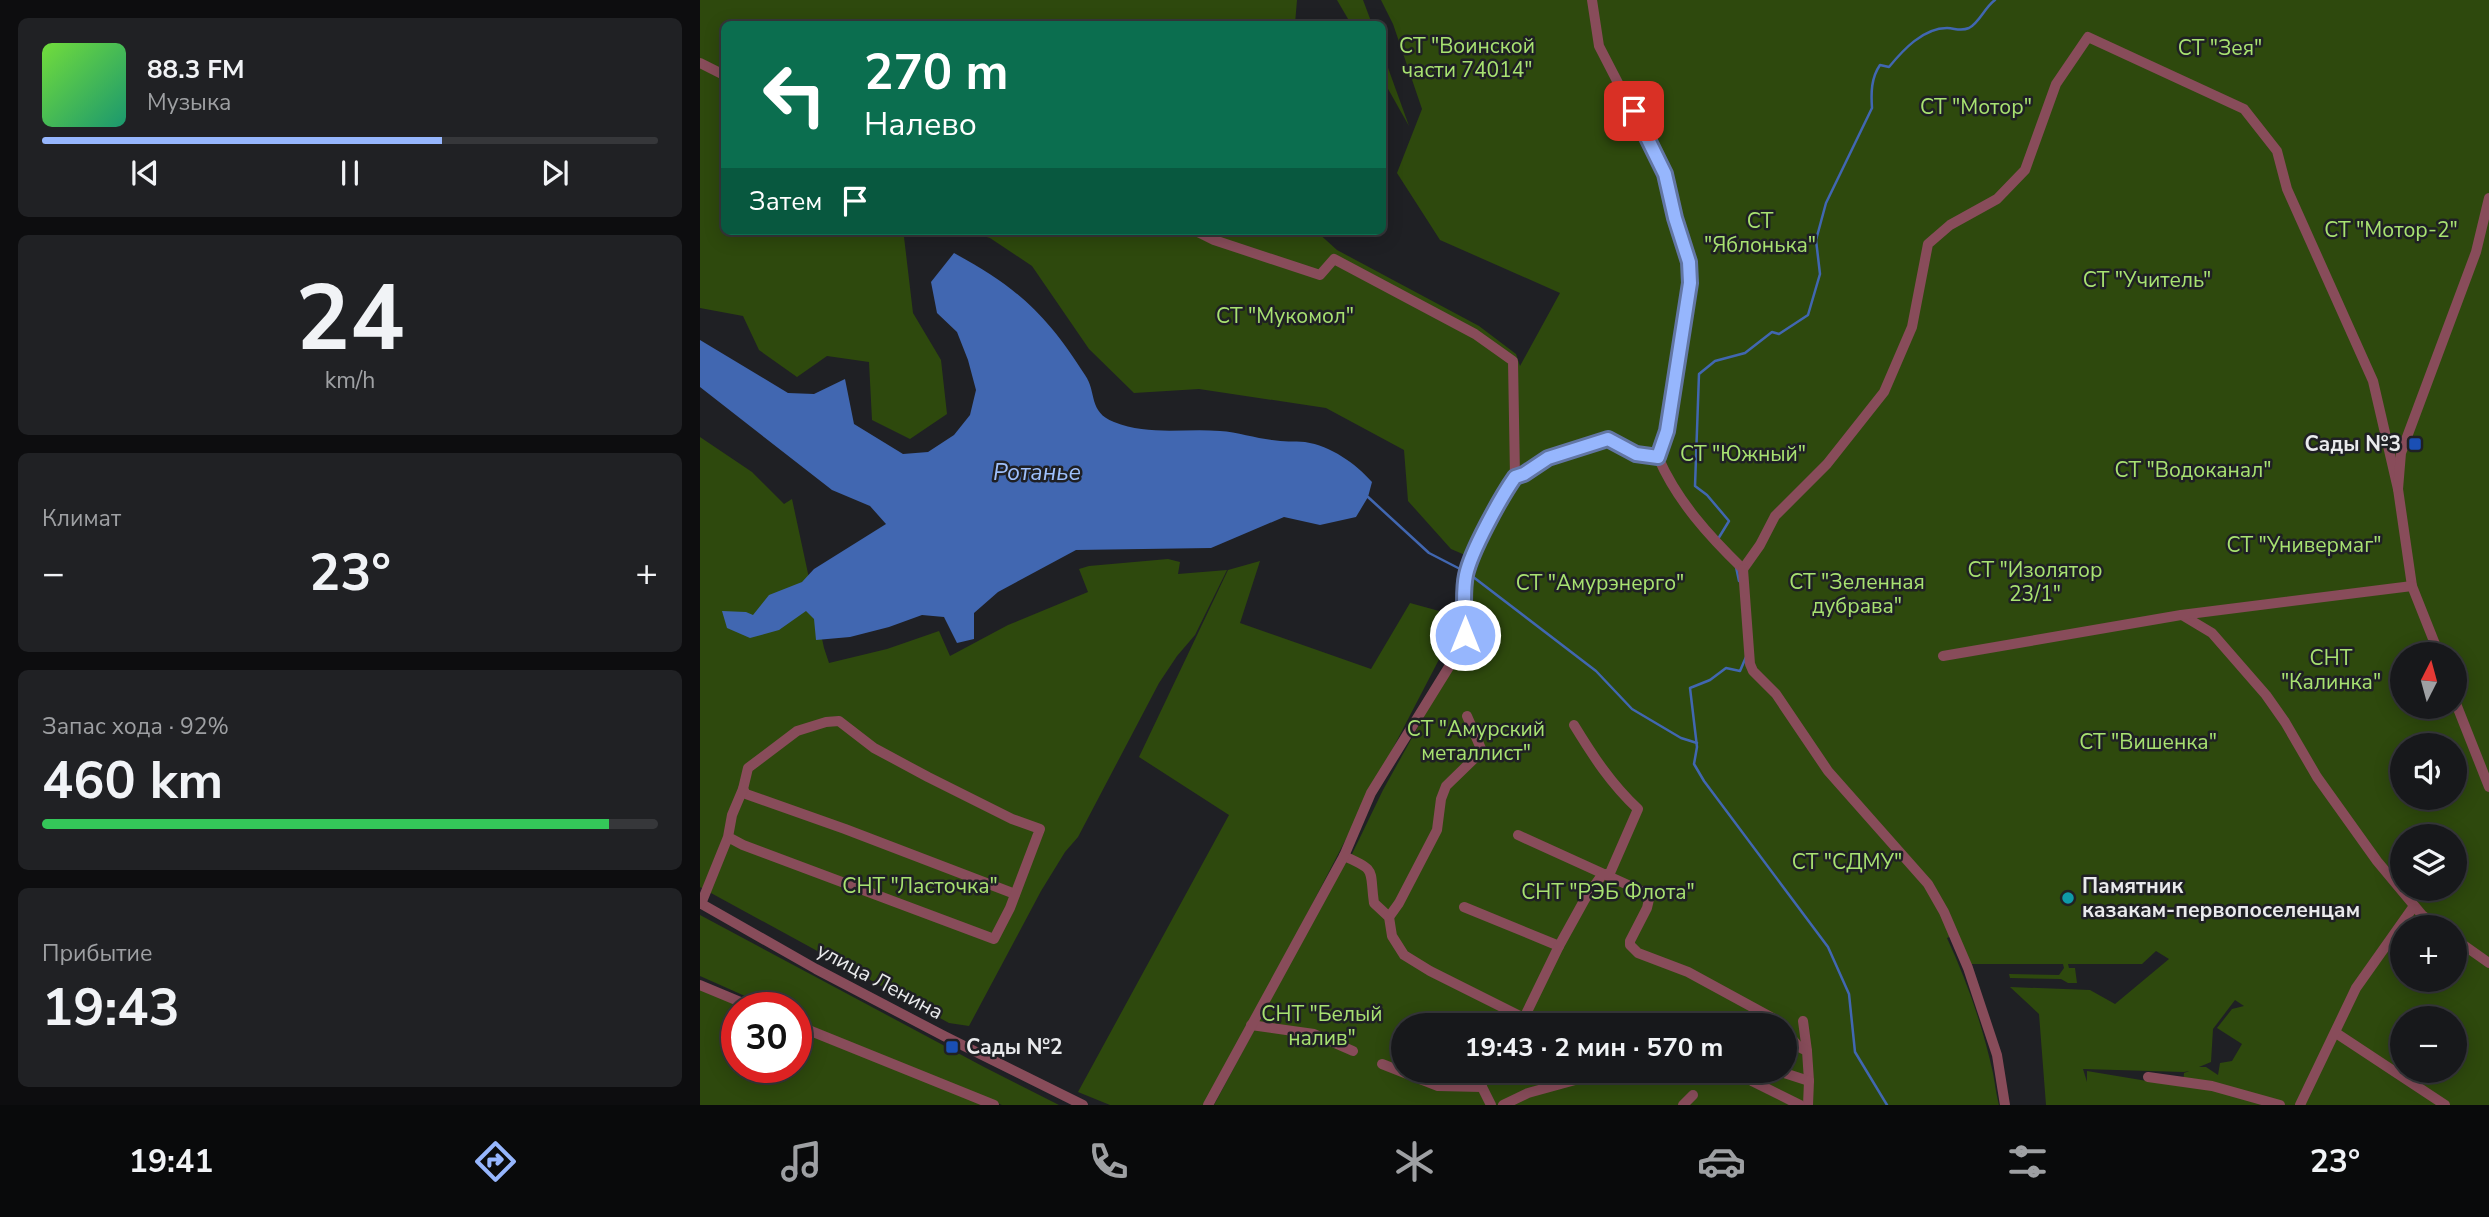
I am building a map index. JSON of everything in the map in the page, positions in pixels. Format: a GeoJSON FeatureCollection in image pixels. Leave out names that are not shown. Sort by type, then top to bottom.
{"type":"FeatureCollection","features":[{"type":"Feature","properties":{"kind":"street"},"geometry":{"type":"LineString","coordinates":[[1592,0],[1599,46],[1665,174],[1689,262],[1690,283],[1685,320],[1667,431],[1658,457],[1673,489],[1715,541],[1743,569]]}},
{"type":"Feature","properties":{"kind":"street"},"geometry":{"type":"LineString","coordinates":[[2005,1105],[1997,1055],[1968,968],[1934,893],[1877,824],[1828,771],[1776,694],[1753,671],[1743,569],[1760,545],[1775,516],[1827,464],[1884,392],[1912,327],[1928,244],[1950,225],[1997,198],[2025,170],[2056,84],[2088,37],[2244,109],[2277,151],[2287,189],[2373,381],[2398,489],[2412,586],[2434,642]]}},
{"type":"Feature","properties":{"kind":"street"},"geometry":{"type":"LineString","coordinates":[[700,63],[721,74]]}},
{"type":"Feature","properties":{"kind":"street"},"geometry":{"type":"LineString","coordinates":[[2398,489],[2401,453],[2472,265],[2489,198]]}},
{"type":"Feature","properties":{"kind":"street"},"geometry":{"type":"LineString","coordinates":[[1204,235],[1320,275],[1334,259],[1475,334],[1513,361],[1515,477],[1485,531],[1467,572],[1465,635],[1452,662],[1371,793],[1344,856],[1208,1105]]}},
{"type":"Feature","properties":{"kind":"street"},"geometry":{"type":"LineString","coordinates":[[1515,477],[1548,458],[1608,439],[1636,454],[1658,457]]}},
{"type":"Feature","properties":{"kind":"street"},"geometry":{"type":"LineString","coordinates":[[1943,656],[2181,615],[2412,586]]}},
{"type":"Feature","properties":{"kind":"street"},"geometry":{"type":"LineString","coordinates":[[2181,615],[2212,633],[2266,695],[2324,787],[2377,862],[2422,915]]}},
{"type":"Feature","properties":{"kind":"street"},"geometry":{"type":"LineString","coordinates":[[1389,917],[1437,830],[1441,799],[1446,786],[1482,751],[1466,716]]}},
{"type":"Feature","properties":{"kind":"street"},"geometry":{"type":"LineString","coordinates":[[2462,719],[2489,788]]}},
{"type":"Feature","properties":{"kind":"street"},"geometry":{"type":"LineString","coordinates":[[701,903],[728,837],[732,815],[748,768],[797,731],[826,722],[839,721],[874,748],[1012,819],[1040,829],[994,939],[728,837]]}},
{"type":"Feature","properties":{"kind":"street"},"geometry":{"type":"LineString","coordinates":[[1526,1013],[1584,899],[1602,875],[1610,873],[1638,809],[1617,790],[1574,725]]}},
{"type":"Feature","properties":{"kind":"street"},"geometry":{"type":"LineString","coordinates":[[743,789],[746,794],[1015,894]]}},
{"type":"Feature","properties":{"kind":"street"},"geometry":{"type":"LineString","coordinates":[[1518,835],[1650,895],[1630,945],[1638,953],[1688,972],[1763,1013]]}},
{"type":"Feature","properties":{"kind":"street"},"geometry":{"type":"LineString","coordinates":[[1344,856],[1366,866],[1372,872],[1374,903],[1389,917],[1392,936],[1404,956],[1514,1013]]}},
{"type":"Feature","properties":{"kind":"street","name":"улица Ленина"},"geometry":{"type":"LineString","coordinates":[[701,903],[816,970],[1083,1105]]}},
{"type":"Feature","properties":{"kind":"street"},"geometry":{"type":"LineString","coordinates":[[2300,1105],[2356,988],[2414,906]]}},
{"type":"Feature","properties":{"kind":"street"},"geometry":{"type":"LineString","coordinates":[[1464,907],[1559,946]]}},
{"type":"Feature","properties":{"kind":"street"},"geometry":{"type":"LineString","coordinates":[[2467,947],[2489,963]]}},
{"type":"Feature","properties":{"kind":"street"},"geometry":{"type":"LineString","coordinates":[[700,985],[721,994]]}},
{"type":"Feature","properties":{"kind":"street"},"geometry":{"type":"LineString","coordinates":[[1803,1021],[1809,1080],[1808,1105]]}},
{"type":"Feature","properties":{"kind":"street"},"geometry":{"type":"LineString","coordinates":[[1251,1025],[1314,1034],[1353,1051]]}},
{"type":"Feature","properties":{"kind":"street"},"geometry":{"type":"LineString","coordinates":[[812,1031],[994,1105]]}},
{"type":"Feature","properties":{"kind":"street"},"geometry":{"type":"LineString","coordinates":[[2336,1033],[2445,1105]]}},
{"type":"Feature","properties":{"kind":"street"},"geometry":{"type":"LineString","coordinates":[[1797,1045],[1807,1051]]}},
{"type":"Feature","properties":{"kind":"street"},"geometry":{"type":"LineString","coordinates":[[1382,1064],[1438,1086],[1482,1087]]}},
{"type":"Feature","properties":{"kind":"street"},"geometry":{"type":"LineString","coordinates":[[1797,1077],[1809,1080]]}},
{"type":"Feature","properties":{"kind":"street"},"geometry":{"type":"LineString","coordinates":[[2148,1077],[2212,1086],[2280,1105]]}},
{"type":"Feature","properties":{"kind":"street"},"geometry":{"type":"LineString","coordinates":[[1480,1083],[1491,1105]]}},
{"type":"Feature","properties":{"kind":"street"},"geometry":{"type":"LineString","coordinates":[[1503,1105],[1528,1093],[1564,1083]]}},
{"type":"Feature","properties":{"kind":"street"},"geometry":{"type":"LineString","coordinates":[[1756,1083],[1800,1105]]}},
{"type":"Feature","properties":{"kind":"street"},"geometry":{"type":"LineString","coordinates":[[1683,1105],[1693,1095]]}},
{"type":"Feature","properties":{"kind":"green space"},"geometry":{"type":"Polygon","coordinates":[[[700,0],[1297,0],[1295,21],[721,21],[721,235],[910,235],[904,237],[913,313],[941,360],[947,414],[910,439],[872,420],[869,362],[827,356],[797,377],[759,350],[743,316],[700,308],[700,0]]]}},
{"type":"Feature","properties":{"kind":"green space"},"geometry":{"type":"Polygon","coordinates":[[[1337,0],[1363,0],[1371,21],[1349,21],[1337,0]]]}},
{"type":"Feature","properties":{"kind":"green space"},"geometry":{"type":"Polygon","coordinates":[[[1381,0],[2489,0],[2489,1105],[2046,1105],[2039,1014],[2010,987],[2090,990],[2115,1004],[2169,959],[2156,951],[2142,964],[2068,964],[2069,968],[2075,968],[2077,983],[2068,983],[2061,979],[2010,978],[2009,974],[2059,975],[2064,968],[2063,964],[1967,964],[1956,934],[1947,938],[1979,1021],[1999,1105],[1214,1105],[1469,635],[1473,583],[1479,561],[1451,549],[1408,501],[1404,450],[1326,408],[1199,389],[1134,393],[1089,349],[1032,266],[990,238],[979,235],[1320,235],[1337,250],[1479,326],[1516,354],[1520,366],[1560,293],[1440,240],[1397,173],[1422,109],[1393,24],[1381,0]],[[2235,1000],[2213,1029],[2211,1062],[2199,1067],[2206,1067],[2218,1075],[2220,1063],[2232,1061],[2242,1044],[2217,1028],[2232,1009],[2244,1006],[2235,1000]],[[2083,1069],[2087,1082],[2087,1071],[2183,1084],[2184,1073],[2189,1071],[2184,1072],[2083,1069]]]}},
{"type":"Feature","properties":{"kind":"green space"},"geometry":{"type":"Polygon","coordinates":[[[1386,62],[1409,126],[1386,85],[1386,62]]]}},
{"type":"Feature","properties":{"kind":"green space","name":"СНТ \"Ласточка\""},"geometry":{"type":"Polygon","coordinates":[[[700,437],[752,472],[784,504],[792,499],[829,663],[887,649],[939,631],[950,656],[1008,625],[1088,592],[1079,569],[1089,566],[1168,559],[1180,562],[1178,574],[1227,570],[1195,635],[1159,683],[1078,837],[1065,852],[1041,891],[969,1026],[949,1023],[700,887],[700,437]]]}},
{"type":"Feature","properties":{"kind":"green space"},"geometry":{"type":"Polygon","coordinates":[[[1260,561],[1240,623],[1371,669],[1410,603],[1461,617],[1208,1105],[1110,1105],[1078,1092],[1229,815],[1139,757],[1228,570],[1260,561]]]}},
{"type":"Feature","properties":{"kind":"green space"},"geometry":{"type":"Polygon","coordinates":[[[700,915],[1059,1105],[1002,1105],[894,1063],[812,1026],[812,992],[736,992],[700,976],[700,915]]]}},
{"type":"Feature","properties":{"kind":"green space"},"geometry":{"type":"Polygon","coordinates":[[[700,988],[721,997],[721,1083],[812,1083],[812,1035],[992,1105],[700,1105],[700,988]]]}},
{"type":"Feature","properties":{"kind":"water","name":"Ротанье"},"geometry":{"type":"Polygon","coordinates":[[[954,253],[996,278],[1029,304],[1043,319],[1089,381],[1097,407],[1106,418],[1140,429],[1207,430],[1276,441],[1305,442],[1324,447],[1350,462],[1372,482],[1368,497],[1356,517],[1320,525],[1284,517],[1211,548],[1076,550],[998,592],[974,613],[974,639],[957,643],[944,617],[922,615],[850,637],[816,640],[814,619],[806,611],[779,630],[750,638],[727,628],[722,611],[753,615],[769,595],[802,582],[814,569],[886,524],[870,506],[832,490],[700,387],[700,340],[788,393],[814,394],[845,379],[854,424],[903,454],[928,452],[954,435],[970,415],[976,390],[957,332],[937,313],[931,282],[954,253]]]}},
{"type":"Feature","properties":{"kind":"waterway"},"geometry":{"type":"LineString","coordinates":[[1718,539],[1729,521],[1707,495],[1695,486],[1699,374],[1715,361],[1745,353],[1772,332],[1779,334],[1808,315],[1820,274],[1816,240],[1826,203],[1872,108],[1873,80],[1880,65],[1889,67],[1907,47],[1930,32],[1947,28],[1969,28],[1995,0]]}},
{"type":"Feature","properties":{"kind":"waterway"},"geometry":{"type":"LineString","coordinates":[[1368,497],[1429,553],[1462,570]]}},
{"type":"Feature","properties":{"kind":"waterway"},"geometry":{"type":"LineString","coordinates":[[1736,567],[1739,581]]}},
{"type":"Feature","properties":{"kind":"waterway"},"geometry":{"type":"LineString","coordinates":[[1468,573],[1596,671],[1632,709],[1681,738],[1697,743]]}},
{"type":"Feature","properties":{"kind":"waterway"},"geometry":{"type":"LineString","coordinates":[[1746,657],[1740,671],[1726,668],[1710,680],[1690,688],[1697,747],[1694,764],[1828,947],[1849,994],[1855,1052],[1887,1105]]}},
{"type":"Feature","properties":{"kind":"place","name":"Сады №3"},"geometry":{"type":"Point","coordinates":[2415,444]}},
{"type":"Feature","properties":{"kind":"place","name":"Памятник казакам-первопоселенцам"},"geometry":{"type":"Point","coordinates":[2068,898]}},
{"type":"Feature","properties":{"kind":"place","name":"Сады №2"},"geometry":{"type":"Point","coordinates":[952,1047]}},
{"type":"Feature","properties":{"kind":"route"},"geometry":{"type":"LineString","coordinates":[[1465,635],[1465,577],[1469,564],[1515,477],[1548,458],[1608,439],[1636,454],[1658,457],[1667,431],[1690,283],[1689,262],[1665,174],[1634,111]]}},
{"type":"Feature","properties":{"kind":"park label","name":"СТ \"Зея\""},"geometry":{"type":"Point","coordinates":[2220,48]}},
{"type":"Feature","properties":{"kind":"park label","name":"СТ \"Воинской части 74014\""},"geometry":{"type":"Point","coordinates":[1467,58]}},
{"type":"Feature","properties":{"kind":"park label","name":"СТ \"Мотор\""},"geometry":{"type":"Point","coordinates":[1976,107]}},
{"type":"Feature","properties":{"kind":"park label","name":"СТ \"Мотор-2\""},"geometry":{"type":"Point","coordinates":[2391,230]}},
{"type":"Feature","properties":{"kind":"park label","name":"СТ \"Яблонька\""},"geometry":{"type":"Point","coordinates":[1760,233]}},
{"type":"Feature","properties":{"kind":"park label","name":"СТ \"Учитель\""},"geometry":{"type":"Point","coordinates":[2147,280]}},
{"type":"Feature","properties":{"kind":"park label","name":"СТ \"Мукомол\""},"geometry":{"type":"Point","coordinates":[1285,316]}},
{"type":"Feature","properties":{"kind":"park label","name":"СТ \"Южный\""},"geometry":{"type":"Point","coordinates":[1743,454]}},
{"type":"Feature","properties":{"kind":"park label","name":"СТ \"Водоканал\""},"geometry":{"type":"Point","coordinates":[2193,470]}},
{"type":"Feature","properties":{"kind":"park label","name":"СТ \"Универмаг\""},"geometry":{"type":"Point","coordinates":[2304,545]}},
{"type":"Feature","properties":{"kind":"park label","name":"СТ \"Изолятор 23/1\""},"geometry":{"type":"Point","coordinates":[2035,582]}},
{"type":"Feature","properties":{"kind":"park label","name":"СТ \"Амурэнерго\""},"geometry":{"type":"Point","coordinates":[1600,583]}},
{"type":"Feature","properties":{"kind":"park label","name":"СТ \"Зеленная дубрава\""},"geometry":{"type":"Point","coordinates":[1857,594]}},
{"type":"Feature","properties":{"kind":"park label","name":"СНТ \"Калинка\""},"geometry":{"type":"Point","coordinates":[2331,670]}},
{"type":"Feature","properties":{"kind":"park label","name":"СТ \"Амурский металлист\""},"geometry":{"type":"Point","coordinates":[1476,741]}},
{"type":"Feature","properties":{"kind":"park label","name":"СТ \"Вишенка\""},"geometry":{"type":"Point","coordinates":[2148,742]}},
{"type":"Feature","properties":{"kind":"park label","name":"СТ \"СДМУ\""},"geometry":{"type":"Point","coordinates":[1847,862]}},
{"type":"Feature","properties":{"kind":"park label","name":"СНТ \"РЭБ Флота\""},"geometry":{"type":"Point","coordinates":[1608,892]}},
{"type":"Feature","properties":{"kind":"park label","name":"СНТ \"Белый налив\""},"geometry":{"type":"Point","coordinates":[1322,1026]}}]}
